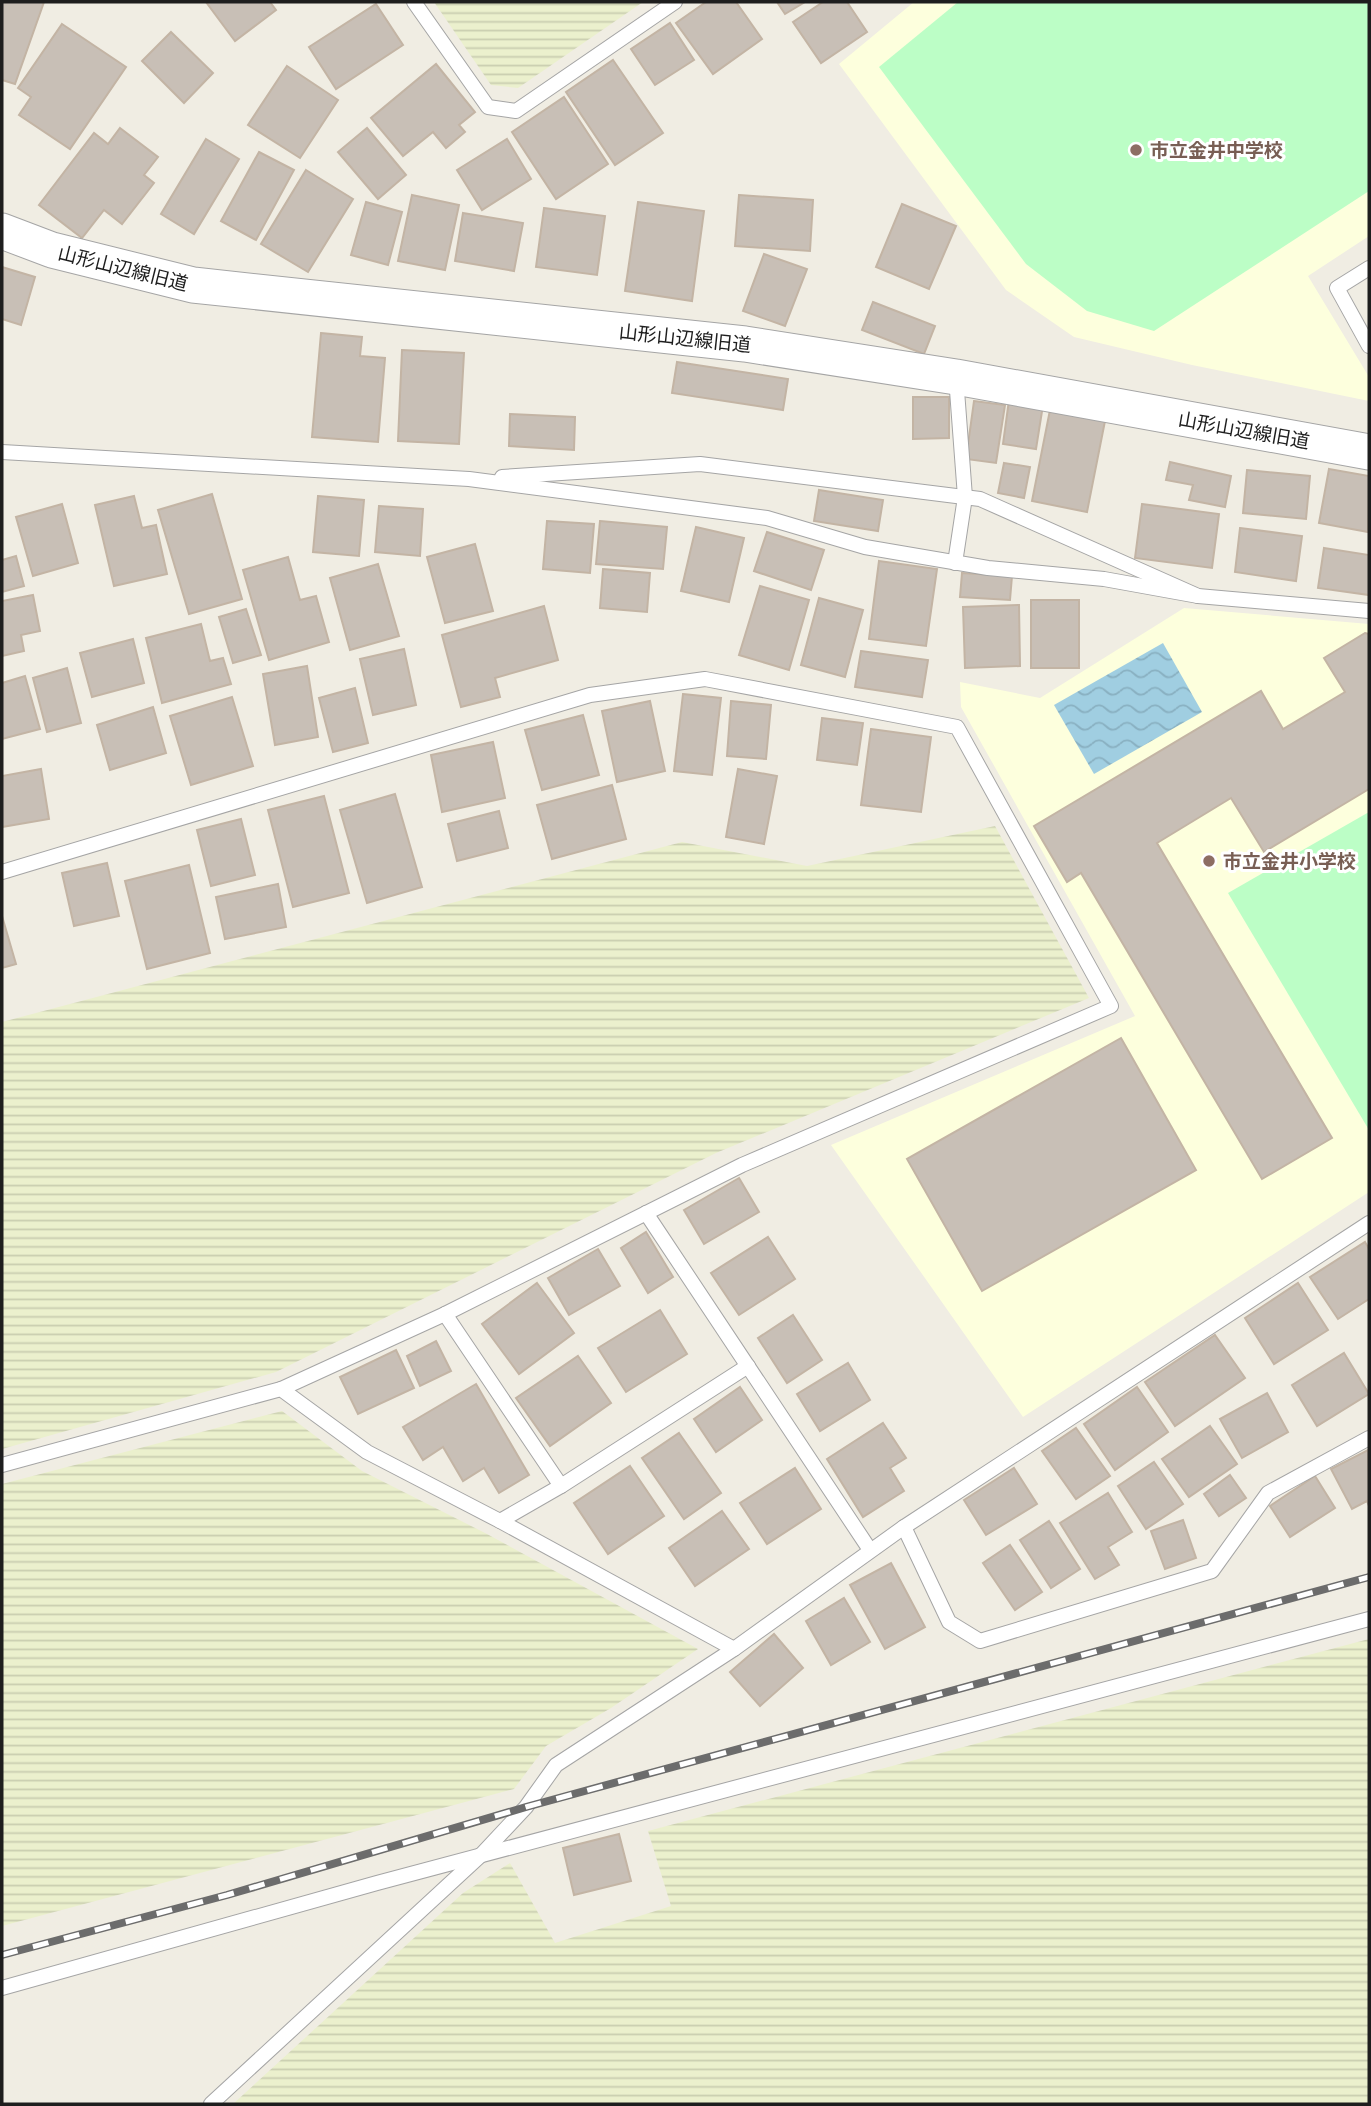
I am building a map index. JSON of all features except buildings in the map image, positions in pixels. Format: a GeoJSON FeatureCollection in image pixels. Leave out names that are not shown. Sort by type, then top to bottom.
{"type":"FeatureCollection","features":[{"type":"Feature","properties":{"kind":"street","name":"山形山辺線旧道"},"geometry":{"type":"LineString","coordinates":[[2,231],[52,250],[193,285],[745,344],[956,377],[1369,453]]}},
{"type":"Feature","properties":{"kind":"lane"},"geometry":{"type":"LineString","coordinates":[[414,2],[488,107],[516,111],[675,2]]}},
{"type":"Feature","properties":{"kind":"lane"},"geometry":{"type":"LineString","coordinates":[[1369,268],[1337,288],[1369,346]]}},
{"type":"Feature","properties":{"kind":"lane"},"geometry":{"type":"LineString","coordinates":[[955,562],[965,497],[956,377]]}},
{"type":"Feature","properties":{"kind":"lane"},"geometry":{"type":"LineString","coordinates":[[2,452],[469,479],[767,518],[865,547],[988,568],[1104,579],[1198,596],[1369,611]]}},
{"type":"Feature","properties":{"kind":"lane"},"geometry":{"type":"LineString","coordinates":[[469,479],[700,464],[980,499],[1198,596]]}},
{"type":"Feature","properties":{"kind":"lane"},"geometry":{"type":"LineString","coordinates":[[2,871],[590,695],[705,679],[957,727],[1111,1006],[742,1165],[445,1314],[281,1390],[2,1465]]}},
{"type":"Feature","properties":{"kind":"lane"},"geometry":{"type":"LineString","coordinates":[[646,1213],[870,1550]]}},
{"type":"Feature","properties":{"kind":"lane"},"geometry":{"type":"LineString","coordinates":[[211,2104],[482,1854],[526,1807],[556,1765],[734,1649],[904,1527],[1369,1223]]}},
{"type":"Feature","properties":{"kind":"lane"},"geometry":{"type":"LineString","coordinates":[[445,1314],[561,1486]]}},
{"type":"Feature","properties":{"kind":"lane"},"geometry":{"type":"LineString","coordinates":[[500,1521],[561,1486],[748,1366]]}},
{"type":"Feature","properties":{"kind":"lane"},"geometry":{"type":"LineString","coordinates":[[281,1390],[367,1452],[500,1521],[734,1649]]}},
{"type":"Feature","properties":{"kind":"lane"},"geometry":{"type":"LineString","coordinates":[[904,1527],[949,1622],[980,1642],[1212,1571],[1268,1493],[1369,1438]]}},
{"type":"Feature","properties":{"kind":"lane"},"geometry":{"type":"LineString","coordinates":[[2,1988],[482,1854],[1369,1619]]}},
{"type":"Feature","properties":{"kind":"shaded area"},"geometry":{"type":"Polygon","coordinates":[[[434,2],[643,2],[518,88],[491,85],[434,2]]]}},
{"type":"Feature","properties":{"kind":"shaded area","name":"市立金井中学校"},"geometry":{"type":"Polygon","coordinates":[[[914,2],[1369,2],[1369,236],[1308,276],[1369,377],[1369,401],[1192,365],[1074,337],[1006,290],[839,64],[914,2]]]}},
{"type":"Feature","properties":{"kind":"shaded area","name":"市立金井小学校"},"geometry":{"type":"Polygon","coordinates":[[[1184,608],[1369,624],[1369,1192],[1023,1417],[831,1145],[1135,1016],[961,707],[960,682],[1040,698],[1184,608]]]}},
{"type":"Feature","properties":{"kind":"shaded area"},"geometry":{"type":"Polygon","coordinates":[[[995,826],[1089,998],[716,1153],[276,1372],[2,1449],[2,1022],[682,842],[807,866],[995,826]]]}},
{"type":"Feature","properties":{"kind":"shaded area"},"geometry":{"type":"Polygon","coordinates":[[[282,1411],[362,1471],[487,1534],[698,1649],[611,1708],[546,1746],[514,1789],[2,1926],[2,1484],[282,1411]]]}},
{"type":"Feature","properties":{"kind":"shaded area"},"geometry":{"type":"Polygon","coordinates":[[[1369,1639],[1369,2104],[233,2104],[463,1893],[510,1863],[555,1943],[671,1906],[648,1831],[1369,1639]]]}},
{"type":"Feature","properties":{"kind":"green space","name":"市立金井中学校"},"geometry":{"type":"Polygon","coordinates":[[[958,2],[1369,2],[1369,191],[1154,331],[1087,311],[1026,264],[879,67],[958,2]]]}},
{"type":"Feature","properties":{"kind":"green space"},"geometry":{"type":"Polygon","coordinates":[[[1369,812],[1369,1130],[1228,893],[1369,812]]]}},
{"type":"Feature","properties":{"kind":"water"},"geometry":{"type":"Polygon","coordinates":[[[1163,643],[1202,712],[1094,774],[1054,705],[1163,643]]]}},
{"type":"Feature","properties":{"kind":"railway"},"geometry":{"type":"LineString","coordinates":[[2,1955],[227,1895],[526,1807],[1369,1577]]}},
{"type":"Feature","properties":{"kind":"place","name":"市立金井中学校"},"geometry":{"type":"Point","coordinates":[1136,150]}},
{"type":"Feature","properties":{"kind":"place","name":"市立金井小学校"},"geometry":{"type":"Point","coordinates":[1209,861]}}]}
